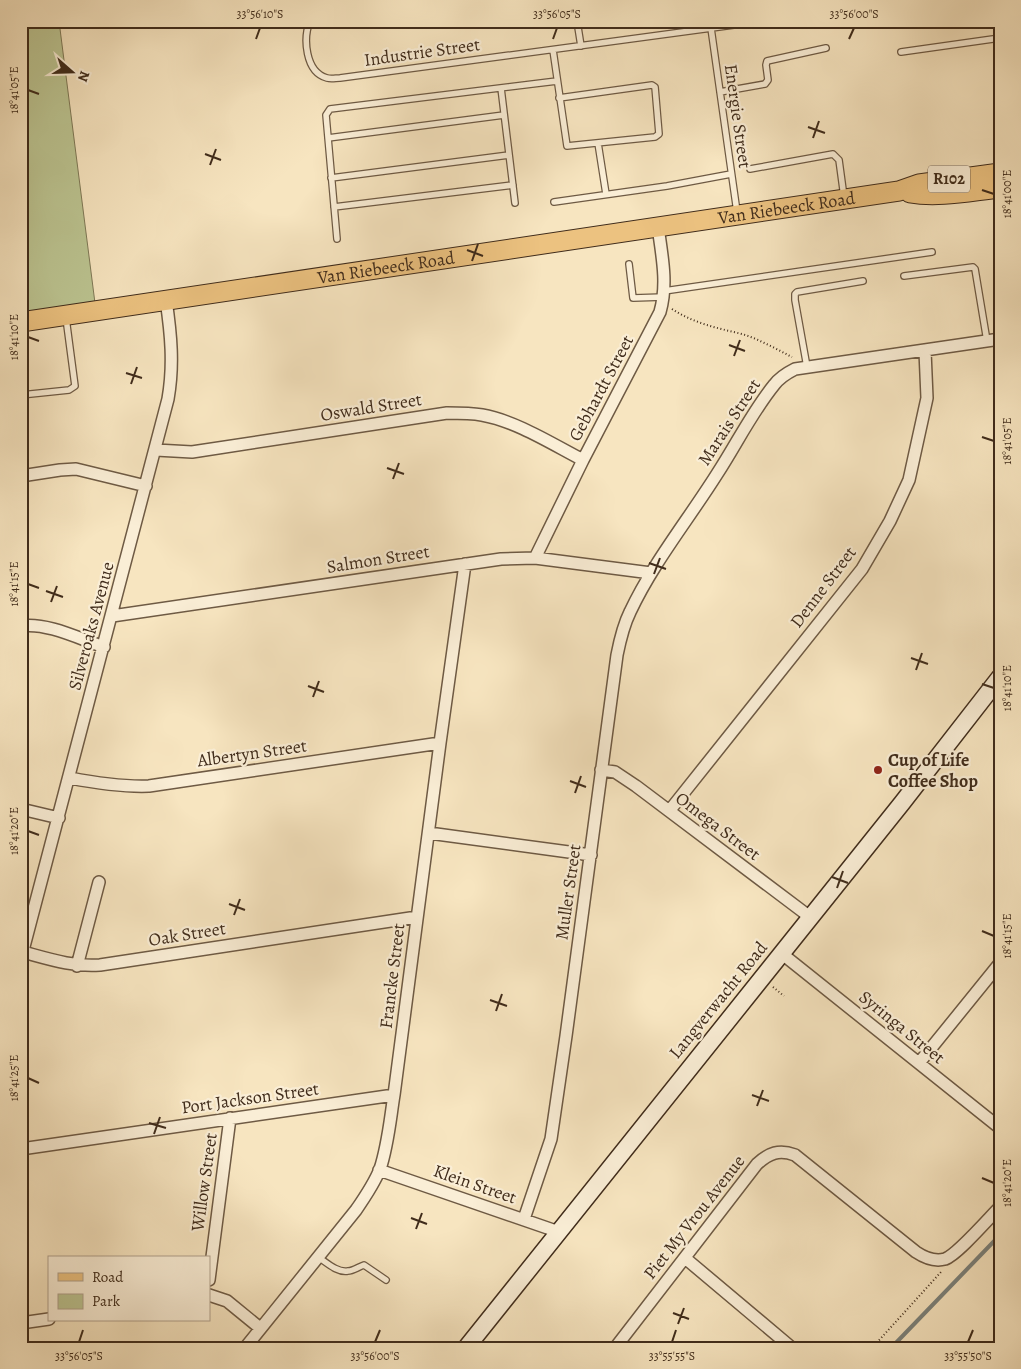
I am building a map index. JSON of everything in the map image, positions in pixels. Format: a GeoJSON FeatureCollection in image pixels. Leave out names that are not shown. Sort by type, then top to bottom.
{"type":"FeatureCollection","features":[{"type":"Feature","properties":{"kind":"main road","name":"Van Riebeeck Road"},"geometry":{"type":"LineString","coordinates":[[21,322],[845,200],[899,191],[919,184],[1000,173]]}},
{"type":"Feature","properties":{"kind":"main road","name":"Van Riebeeck Road"},"geometry":{"type":"LineString","coordinates":[[899,191],[920,195],[1000,188]]}},
{"type":"Feature","properties":{"kind":"street","name":"Gebhardt Street"},"geometry":{"type":"LineString","coordinates":[[536,558],[583,460],[660,312],[664,294],[664,268],[658,227]]}},
{"type":"Feature","properties":{"kind":"street","name":"Silveroaks Avenue"},"geometry":{"type":"LineString","coordinates":[[22,955],[156,450],[172,380],[172,339],[166,300]]}},
{"type":"Feature","properties":{"kind":"street","name":"Marais Street"},"geometry":{"type":"LineString","coordinates":[[651,573],[718,473],[761,403],[784,374],[795,369],[807,367],[1000,339]]}},
{"type":"Feature","properties":{"kind":"street","name":"Denne Street"},"geometry":{"type":"LineString","coordinates":[[670,810],[862,569],[890,522],[909,480],[926,398],[925,351]]}},
{"type":"Feature","properties":{"kind":"street","name":"Oswald Street"},"geometry":{"type":"LineString","coordinates":[[156,450],[192,452],[447,413],[464,413],[483,415],[517,426],[583,460]]}},
{"type":"Feature","properties":{"kind":"street"},"geometry":{"type":"LineString","coordinates":[[21,476],[76,469],[146,486]]}},
{"type":"Feature","properties":{"kind":"street","name":"Salmon Street"},"geometry":{"type":"LineString","coordinates":[[112,616],[501,559],[536,558],[651,573]]}},
{"type":"Feature","properties":{"kind":"street","name":"Francke Street"},"geometry":{"type":"LineString","coordinates":[[245,1348],[360,1205],[368,1194],[379,1170],[387,1141],[394,1095],[465,564]]}},
{"type":"Feature","properties":{"kind":"street","name":"Muller Street"},"geometry":{"type":"LineString","coordinates":[[524,1219],[551,1140],[617,655],[622,632],[630,612],[651,573]]}},
{"type":"Feature","properties":{"kind":"street"},"geometry":{"type":"LineString","coordinates":[[21,626],[38,626],[104,647]]}},
{"type":"Feature","properties":{"kind":"street","name":"Langverwacht Road"},"geometry":{"type":"LineString","coordinates":[[466,1348],[1000,677]]}},
{"type":"Feature","properties":{"kind":"street","name":"Albertyn Street"},"geometry":{"type":"LineString","coordinates":[[70,778],[130,787],[149,786],[440,743]]}},
{"type":"Feature","properties":{"kind":"street","name":"Omega Street"},"geometry":{"type":"LineString","coordinates":[[601,770],[615,772],[670,810],[810,917]]}},
{"type":"Feature","properties":{"kind":"street"},"geometry":{"type":"LineString","coordinates":[[21,809],[59,818]]}},
{"type":"Feature","properties":{"kind":"street"},"geometry":{"type":"LineString","coordinates":[[429,833],[591,855]]}},
{"type":"Feature","properties":{"kind":"street"},"geometry":{"type":"LineString","coordinates":[[77,966],[100,882]]}},
{"type":"Feature","properties":{"kind":"street","name":"Oak Street"},"geometry":{"type":"LineString","coordinates":[[22,955],[77,966],[100,965],[417,917]]}},
{"type":"Feature","properties":{"kind":"street","name":"Syringa Street"},"geometry":{"type":"LineString","coordinates":[[782,953],[1000,1128]]}},
{"type":"Feature","properties":{"kind":"street"},"geometry":{"type":"LineString","coordinates":[[919,1063],[1000,963]]}},
{"type":"Feature","properties":{"kind":"street","name":"Port Jackson Street"},"geometry":{"type":"LineString","coordinates":[[21,1149],[394,1095]]}},
{"type":"Feature","properties":{"kind":"street","name":"Willow Street"},"geometry":{"type":"LineString","coordinates":[[210,1272],[230,1118]]}},
{"type":"Feature","properties":{"kind":"street","name":"Piet My Vrou Avenue"},"geometry":{"type":"LineString","coordinates":[[615,1348],[757,1164],[765,1156],[778,1152],[787,1152],[795,1155],[923,1257],[936,1260],[951,1256]]}},
{"type":"Feature","properties":{"kind":"street","name":"Klein Street"},"geometry":{"type":"LineString","coordinates":[[379,1170],[559,1232]]}},
{"type":"Feature","properties":{"kind":"street"},"geometry":{"type":"LineString","coordinates":[[951,1256],[1000,1207]]}},
{"type":"Feature","properties":{"kind":"street"},"geometry":{"type":"LineString","coordinates":[[685,1258],[792,1348]]}},
{"type":"Feature","properties":{"kind":"street"},"geometry":{"type":"LineString","coordinates":[[210,1295],[227,1301],[260,1328]]}},
{"type":"Feature","properties":{"kind":"street"},"geometry":{"type":"LineString","coordinates":[[21,1323],[48,1319]]}},
{"type":"Feature","properties":{"kind":"lane","name":"Industrie Street"},"geometry":{"type":"LineString","coordinates":[[310,21],[305,37],[309,60],[317,71],[326,78],[340,78],[764,21]]}},
{"type":"Feature","properties":{"kind":"lane"},"geometry":{"type":"LineString","coordinates":[[577,21],[581,46]]}},
{"type":"Feature","properties":{"kind":"lane","name":"Energie Street"},"geometry":{"type":"LineString","coordinates":[[710,21],[738,215]]}},
{"type":"Feature","properties":{"kind":"lane"},"geometry":{"type":"LineString","coordinates":[[901,52],[1000,38]]}},
{"type":"Feature","properties":{"kind":"lane"},"geometry":{"type":"LineString","coordinates":[[720,92],[765,84],[768,80],[766,65],[768,60],[826,48]]}},
{"type":"Feature","properties":{"kind":"lane"},"geometry":{"type":"LineString","coordinates":[[553,50],[559,98],[566,144],[570,146],[655,137],[659,134],[655,87],[648,85],[559,98]]}},
{"type":"Feature","properties":{"kind":"lane"},"geometry":{"type":"LineString","coordinates":[[337,239],[326,115],[330,108],[557,81]]}},
{"type":"Feature","properties":{"kind":"lane"},"geometry":{"type":"LineString","coordinates":[[501,88],[515,203]]}},
{"type":"Feature","properties":{"kind":"lane"},"geometry":{"type":"LineString","coordinates":[[328,138],[504,115]]}},
{"type":"Feature","properties":{"kind":"lane"},"geometry":{"type":"LineString","coordinates":[[598,143],[606,194]]}},
{"type":"Feature","properties":{"kind":"lane"},"geometry":{"type":"LineString","coordinates":[[750,169],[833,154],[839,160],[845,200]]}},
{"type":"Feature","properties":{"kind":"lane"},"geometry":{"type":"LineString","coordinates":[[332,178],[509,155]]}},
{"type":"Feature","properties":{"kind":"lane"},"geometry":{"type":"LineString","coordinates":[[554,202],[667,186],[731,174]]}},
{"type":"Feature","properties":{"kind":"lane"},"geometry":{"type":"LineString","coordinates":[[334,207],[513,185]]}},
{"type":"Feature","properties":{"kind":"lane"},"geometry":{"type":"LineString","coordinates":[[629,264],[633,298],[932,252]]}},
{"type":"Feature","properties":{"kind":"lane"},"geometry":{"type":"LineString","coordinates":[[904,276],[973,267],[975,269],[987,341]]}},
{"type":"Feature","properties":{"kind":"lane"},"geometry":{"type":"LineString","coordinates":[[807,367],[795,294],[797,292],[863,281]]}},
{"type":"Feature","properties":{"kind":"lane"},"geometry":{"type":"LineString","coordinates":[[21,395],[69,390],[75,386],[66,315]]}},
{"type":"Feature","properties":{"kind":"lane"},"geometry":{"type":"LineString","coordinates":[[318,1256],[333,1267],[344,1272],[364,1265],[386,1280]]}},
{"type":"Feature","properties":{"kind":"path"},"geometry":{"type":"LineString","coordinates":[[672,309],[682,316],[706,325],[757,340],[796,359]]}},
{"type":"Feature","properties":{"kind":"path"},"geometry":{"type":"LineString","coordinates":[[768,982],[784,996]]}},
{"type":"Feature","properties":{"kind":"path"},"geometry":{"type":"LineString","coordinates":[[872,1348],[939,1276],[951,1256]]}},
{"type":"Feature","properties":{"kind":"green space"},"geometry":{"type":"Polygon","coordinates":[[[21,21],[59,21],[96,311],[21,322],[21,21]]]}},
{"type":"Feature","properties":{"kind":"waterway"},"geometry":{"type":"LineString","coordinates":[[891,1348],[1000,1235]]}},
{"type":"Feature","properties":{"kind":"place","name":"Cup of Life Coffee Shop"},"geometry":{"type":"Point","coordinates":[878,770]}}]}
